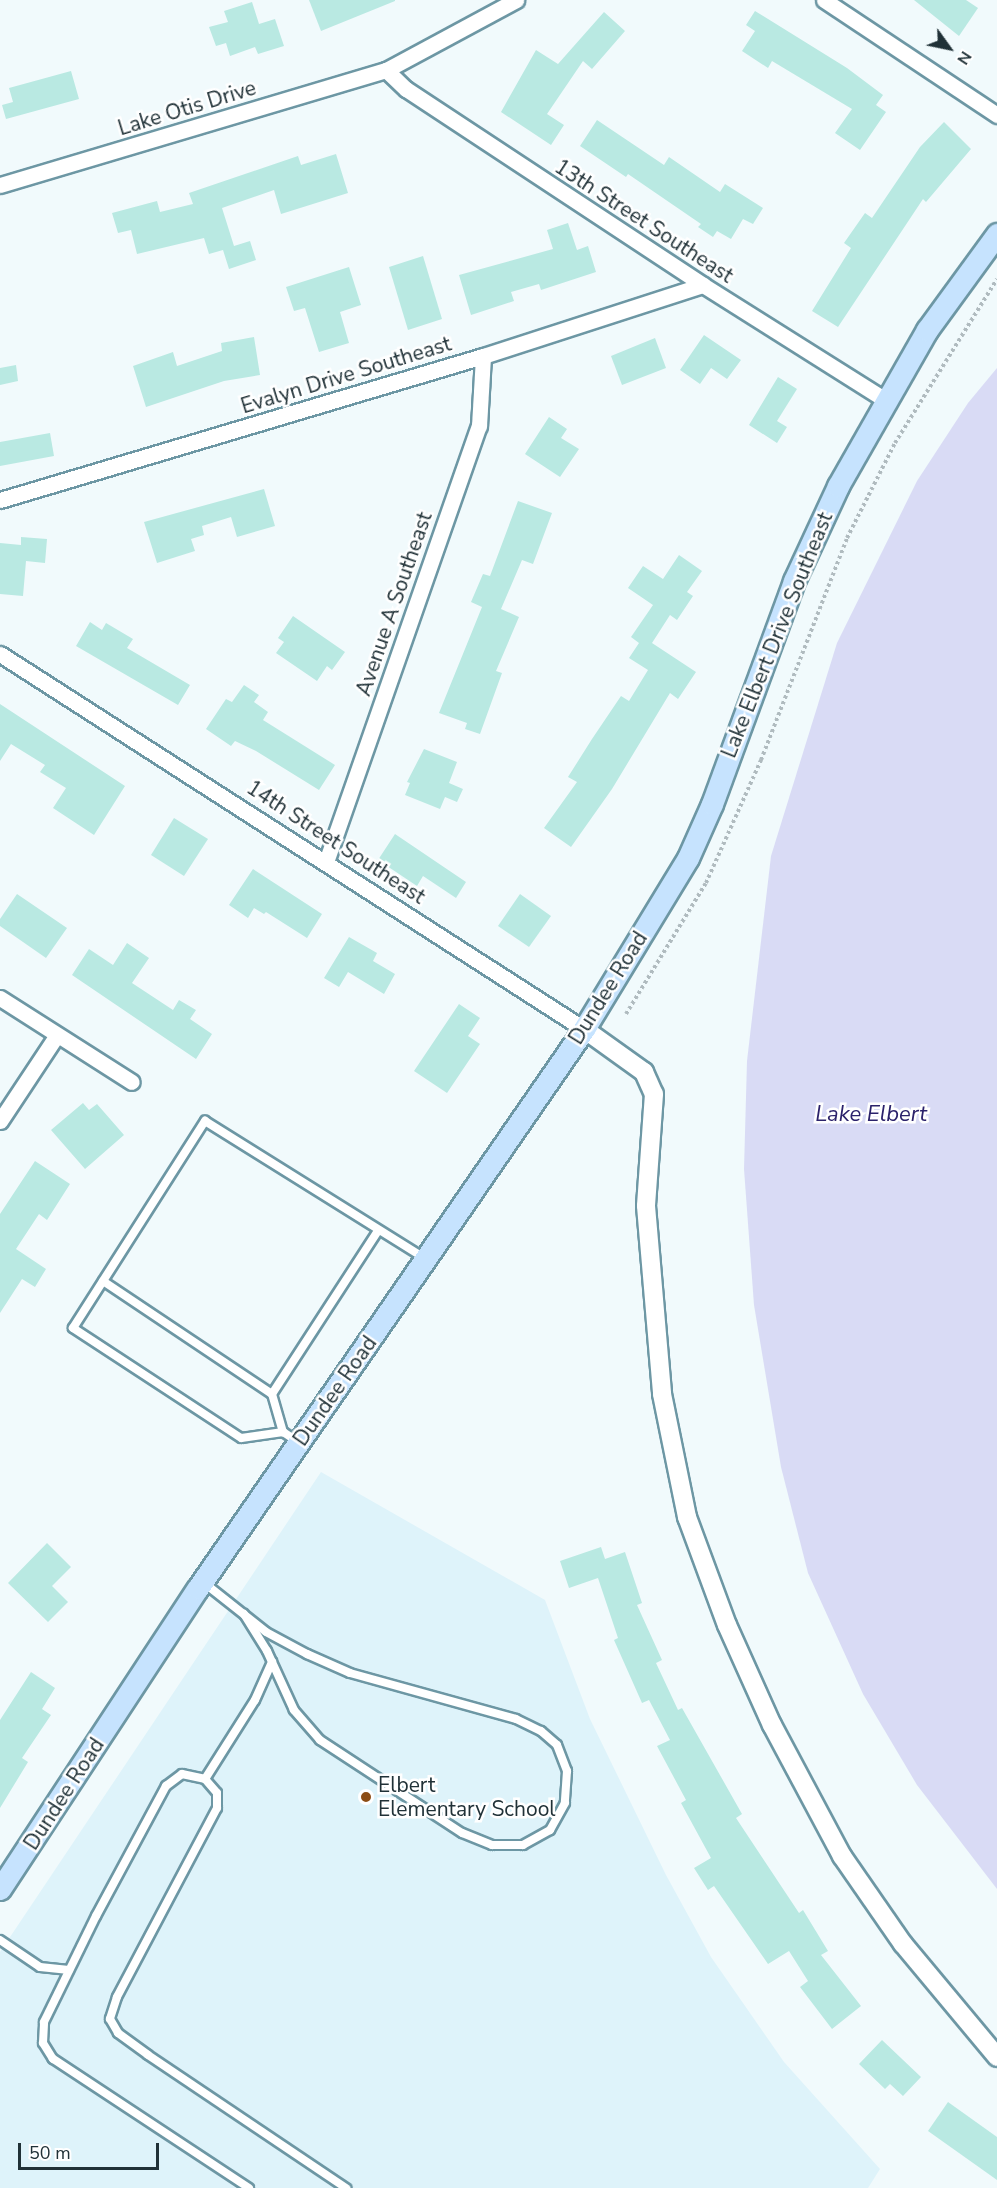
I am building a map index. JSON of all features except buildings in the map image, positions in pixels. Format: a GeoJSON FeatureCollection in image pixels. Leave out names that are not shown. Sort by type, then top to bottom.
{"type":"FeatureCollection","features":[{"type":"Feature","properties":{"kind":"main road","name":"Lake Elbert Drive Southeast"},"geometry":{"type":"LineString","coordinates":[[669,891],[712,804],[794,581],[838,486],[884,399],[927,330],[997,234]]}},
{"type":"Feature","properties":{"kind":"main road","name":"Dundee Road"},"geometry":{"type":"LineString","coordinates":[[0,1889],[203,1581],[291,1437],[428,1260],[584,1029],[669,891]]}},
{"type":"Feature","properties":{"kind":"street","name":"Lake Otis Drive"},"geometry":{"type":"LineString","coordinates":[[0,185],[386,70],[516,0]]}},
{"type":"Feature","properties":{"kind":"street"},"geometry":{"type":"LineString","coordinates":[[824,0],[997,115]]}},
{"type":"Feature","properties":{"kind":"street","name":"13th Street Southeast"},"geometry":{"type":"LineString","coordinates":[[386,70],[406,89],[703,285],[884,399]]}},
{"type":"Feature","properties":{"kind":"street","name":"Evalyn Drive Southeast"},"geometry":{"type":"LineString","coordinates":[[0,500],[483,356],[703,285]]}},
{"type":"Feature","properties":{"kind":"street","name":"Avenue A Southeast"},"geometry":{"type":"LineString","coordinates":[[326,862],[479,426],[483,356]]}},
{"type":"Feature","properties":{"kind":"street","name":"14th Street Southeast"},"geometry":{"type":"LineString","coordinates":[[0,654],[584,1029],[644,1072],[654,1094],[646,1206],[662,1394],[687,1517],[728,1625],[772,1725],[842,1856],[903,1944],[997,2057]]}},
{"type":"Feature","properties":{"kind":"street"},"geometry":{"type":"LineString","coordinates":[[0,998],[132,1082]]}},
{"type":"Feature","properties":{"kind":"street"},"geometry":{"type":"LineString","coordinates":[[0,1121],[57,1035]]}},
{"type":"Feature","properties":{"kind":"lane"},"geometry":{"type":"LineString","coordinates":[[103,1281],[272,1394],[291,1437],[241,1438],[73,1328],[205,1120],[378,1231],[428,1260]]}},
{"type":"Feature","properties":{"kind":"lane"},"geometry":{"type":"LineString","coordinates":[[272,1394],[378,1231]]}},
{"type":"Feature","properties":{"kind":"lane"},"geometry":{"type":"LineString","coordinates":[[203,1581],[244,1614],[266,1632],[350,1673],[516,1719],[541,1731],[557,1745],[567,1771],[564,1803],[550,1830],[523,1845],[492,1845],[462,1833],[304,1726],[272,1662],[244,1614]]}},
{"type":"Feature","properties":{"kind":"lane"},"geometry":{"type":"LineString","coordinates":[[205,1779],[255,1700],[272,1662]]}},
{"type":"Feature","properties":{"kind":"lane"},"geometry":{"type":"LineString","coordinates":[[249,2188],[53,2059],[43,2043],[44,2022],[69,1970],[166,1786],[182,1774],[205,1779],[217,1793],[217,1808],[117,1997],[110,2019],[118,2032],[148,2055],[346,2188]]}},
{"type":"Feature","properties":{"kind":"lane"},"geometry":{"type":"LineString","coordinates":[[0,1940],[40,1967],[69,1970]]}},
{"type":"Feature","properties":{"kind":"path"},"geometry":{"type":"LineString","coordinates":[[626,1014],[706,883],[757,769],[847,538],[895,443],[997,279]]}},
{"type":"Feature","properties":{"kind":"shaded area","name":"Elbert Elementary School"},"geometry":{"type":"Polygon","coordinates":[[[321,1472],[545,1600],[590,1719],[666,1875],[711,1957],[784,2062],[880,2169],[868,2188],[0,2188],[0,1952],[321,1472]]]}},
{"type":"Feature","properties":{"kind":"water","name":"Lake Elbert"},"geometry":{"type":"Polygon","coordinates":[[[997,368],[997,1889],[917,1785],[863,1694],[808,1573],[781,1467],[754,1305],[744,1169],[747,1061],[771,856],[837,643],[917,481],[968,403],[997,368]]]}},
{"type":"Feature","properties":{"kind":"place","name":"Elbert Elementary School"},"geometry":{"type":"Point","coordinates":[366,1797]}}]}
